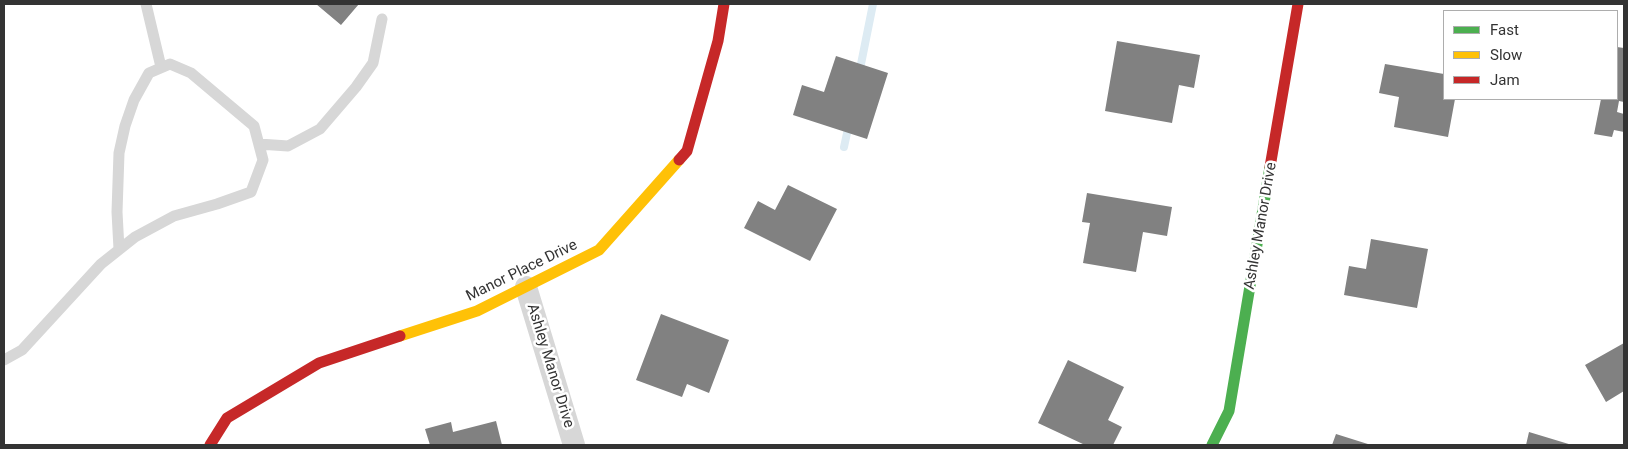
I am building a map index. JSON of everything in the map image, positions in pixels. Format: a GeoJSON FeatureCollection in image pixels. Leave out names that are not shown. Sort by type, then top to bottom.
{"type":"FeatureCollection","features":[{"type":"Feature","properties":{"kind":"street","name":"Manor Place Drive"},"geometry":{"type":"LineString","coordinates":[[210,445],[227,418],[319,363],[477,311],[599,250],[687,152],[718,41],[724,4]]}},
{"type":"Feature","properties":{"kind":"street","name":"Ashley Manor Drive"},"geometry":{"type":"LineString","coordinates":[[1212,445],[1229,411],[1298,4]]}},
{"type":"Feature","properties":{"kind":"street","name":"Ashley Manor Drive"},"geometry":{"type":"LineString","coordinates":[[526,287],[574,445]]}},
{"type":"Feature","properties":{"kind":"lane"},"geometry":{"type":"LineString","coordinates":[[146,4],[161,68]]}},
{"type":"Feature","properties":{"kind":"lane"},"geometry":{"type":"LineString","coordinates":[[259,144],[288,146],[320,129],[356,87],[373,63],[382,19]]}},
{"type":"Feature","properties":{"kind":"lane"},"geometry":{"type":"LineString","coordinates":[[4,360],[22,350],[101,264],[134,237],[174,216],[251,192],[264,160],[254,126],[191,73],[170,64],[149,73],[134,100],[118,153],[117,212],[119,249]]}},
{"type":"Feature","properties":{"kind":"building"},"geometry":{"type":"Polygon","coordinates":[[[316,4],[359,4],[341,25],[316,4]]]}},
{"type":"Feature","properties":{"kind":"building"},"geometry":{"type":"Polygon","coordinates":[[[1117,41],[1200,55],[1194,88],[1179,85],[1172,123],[1105,111],[1117,41]]]}},
{"type":"Feature","properties":{"kind":"building"},"geometry":{"type":"Polygon","coordinates":[[[1618,47],[1624,48],[1624,102],[1619,101],[1617,112],[1624,114],[1624,132],[1614,130],[1612,137],[1594,134],[1601,100],[1618,100],[1618,47]]]}},
{"type":"Feature","properties":{"kind":"building"},"geometry":{"type":"Polygon","coordinates":[[[836,56],[888,73],[867,139],[793,115],[802,85],[824,92],[836,56]]]}},
{"type":"Feature","properties":{"kind":"building"},"geometry":{"type":"Polygon","coordinates":[[[1385,64],[1443,74],[1443,100],[1455,100],[1448,137],[1394,127],[1399,97],[1379,93],[1385,64]]]}},
{"type":"Feature","properties":{"kind":"building"},"geometry":{"type":"Polygon","coordinates":[[[788,185],[837,209],[810,261],[744,228],[758,201],[775,210],[788,185]]]}},
{"type":"Feature","properties":{"kind":"building"},"geometry":{"type":"Polygon","coordinates":[[[1087,193],[1172,207],[1167,236],[1143,232],[1136,272],[1083,263],[1090,223],[1082,222],[1087,193]]]}},
{"type":"Feature","properties":{"kind":"building"},"geometry":{"type":"Polygon","coordinates":[[[1371,239],[1428,249],[1417,308],[1344,295],[1349,266],[1366,269],[1371,239]]]}},
{"type":"Feature","properties":{"kind":"building"},"geometry":{"type":"Polygon","coordinates":[[[661,314],[729,340],[709,393],[687,384],[682,397],[636,380],[661,314]]]}},
{"type":"Feature","properties":{"kind":"building"},"geometry":{"type":"Polygon","coordinates":[[[1624,343],[1624,391],[1606,402],[1585,365],[1624,343]]]}},
{"type":"Feature","properties":{"kind":"building"},"geometry":{"type":"Polygon","coordinates":[[[1068,360],[1124,387],[1108,420],[1122,427],[1113,445],[1085,445],[1038,423],[1068,360]]]}},
{"type":"Feature","properties":{"kind":"building"},"geometry":{"type":"Polygon","coordinates":[[[496,421],[502,445],[430,445],[425,429],[451,422],[453,432],[496,421]]]}},
{"type":"Feature","properties":{"kind":"building"},"geometry":{"type":"Polygon","coordinates":[[[1529,432],[1572,445],[1526,445],[1529,432]]]}},
{"type":"Feature","properties":{"kind":"building"},"geometry":{"type":"Polygon","coordinates":[[[1336,434],[1371,445],[1332,445],[1336,434]]]}},
{"type":"Feature","properties":{"kind":"waterway"},"geometry":{"type":"LineString","coordinates":[[859,74],[873,4]]}},
{"type":"Feature","properties":{"kind":"waterway"},"geometry":{"type":"LineString","coordinates":[[844,147],[849,124]]}},
{"type":"Feature","properties":{"kind":"traffic: fast"},"geometry":{"type":"LineString","coordinates":[[1212,445],[1229,411],[1270,167]]}},
{"type":"Feature","properties":{"kind":"traffic: slow"},"geometry":{"type":"LineString","coordinates":[[400,336],[477,311],[599,250],[679,160]]}},
{"type":"Feature","properties":{"kind":"traffic: jam"},"geometry":{"type":"LineString","coordinates":[[679,160],[687,151],[718,41],[724,4]]}},
{"type":"Feature","properties":{"kind":"traffic: jam"},"geometry":{"type":"LineString","coordinates":[[1270,167],[1298,4]]}},
{"type":"Feature","properties":{"kind":"traffic: jam"},"geometry":{"type":"LineString","coordinates":[[210,445],[227,418],[319,363],[400,336]]}}]}
